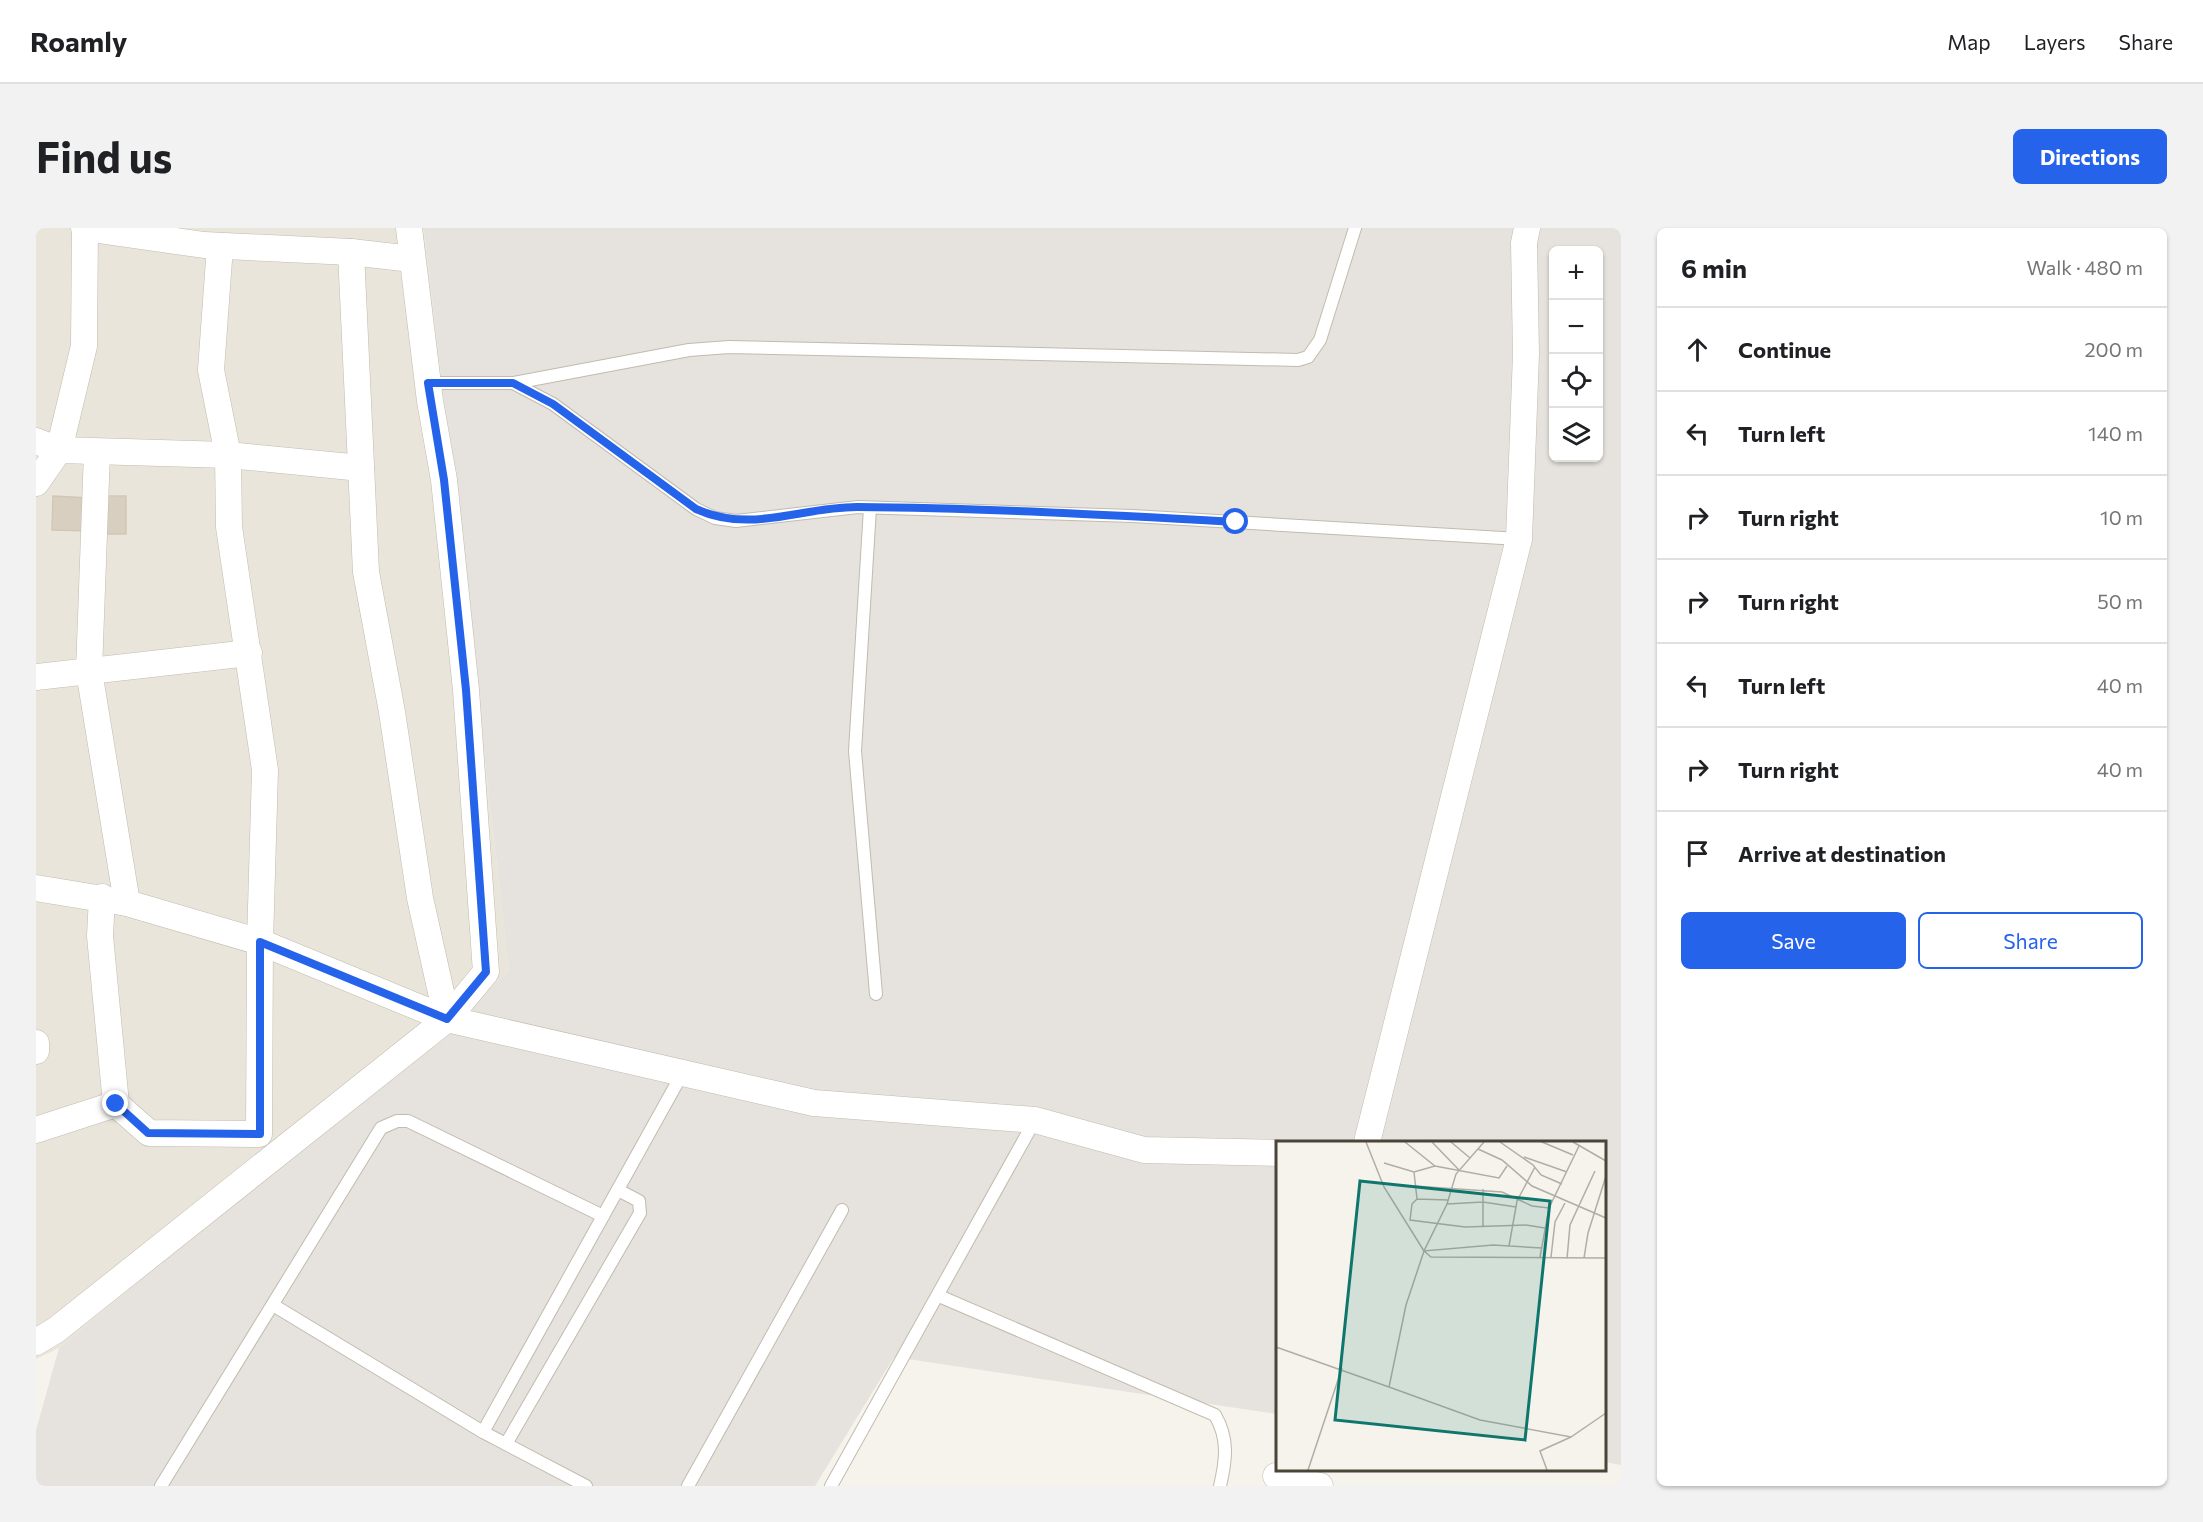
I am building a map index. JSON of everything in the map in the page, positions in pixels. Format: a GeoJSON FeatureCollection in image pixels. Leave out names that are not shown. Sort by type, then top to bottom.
{"type":"FeatureCollection","features":[{"type":"Feature","properties":{"kind":"street"},"geometry":{"type":"LineString","coordinates":[[36,483],[84,346],[84,228],[220,246],[351,252],[412,259]]}},
{"type":"Feature","properties":{"kind":"street"},"geometry":{"type":"LineString","coordinates":[[36,1342],[56,1330],[447,1019],[486,972],[466,690],[444,480],[428,383],[409,228]]}},
{"type":"Feature","properties":{"kind":"street"},"geometry":{"type":"LineString","coordinates":[[1368,1141],[1519,539],[1526,354],[1524,243],[1527,228]]}},
{"type":"Feature","properties":{"kind":"street"},"geometry":{"type":"LineString","coordinates":[[102,897],[100,936],[116,1104],[148,1133],[260,1134],[260,942],[265,770],[229,527],[228,455],[211,369],[220,246]]}},
{"type":"Feature","properties":{"kind":"street"},"geometry":{"type":"LineString","coordinates":[[351,252],[366,572],[392,712],[420,898],[447,1019]]}},
{"type":"Feature","properties":{"kind":"street"},"geometry":{"type":"LineString","coordinates":[[48,445],[97,452],[228,455],[361,468]]}},
{"type":"Feature","properties":{"kind":"street"},"geometry":{"type":"LineString","coordinates":[[97,452],[89,671],[127,903]]}},
{"type":"Feature","properties":{"kind":"street"},"geometry":{"type":"LineString","coordinates":[[36,677],[249,653]]}},
{"type":"Feature","properties":{"kind":"street"},"geometry":{"type":"LineString","coordinates":[[36,888],[102,897],[127,903],[260,942],[447,1019],[814,1103],[1035,1120],[1144,1150],[1276,1153]]}},
{"type":"Feature","properties":{"kind":"street"},"geometry":{"type":"LineString","coordinates":[[36,1043],[36,1051]]}},
{"type":"Feature","properties":{"kind":"street"},"geometry":{"type":"LineString","coordinates":[[36,1130],[116,1104]]}},
{"type":"Feature","properties":{"kind":"street"},"geometry":{"type":"LineString","coordinates":[[1276,1477],[1320,1486]]}},
{"type":"Feature","properties":{"kind":"lane"},"geometry":{"type":"LineString","coordinates":[[428,383],[513,383],[689,350],[729,347],[1298,360],[1308,357],[1320,340],[1355,228]]}},
{"type":"Feature","properties":{"kind":"lane"},"geometry":{"type":"LineString","coordinates":[[513,383],[553,404],[696,509],[715,518],[756,521],[842,508],[870,508],[1133,516],[1519,539]]}},
{"type":"Feature","properties":{"kind":"lane"},"geometry":{"type":"LineString","coordinates":[[870,508],[855,751],[876,994]]}},
{"type":"Feature","properties":{"kind":"lane"},"geometry":{"type":"LineString","coordinates":[[483,1432],[682,1074]]}},
{"type":"Feature","properties":{"kind":"lane"},"geometry":{"type":"LineString","coordinates":[[831,1486],[939,1296],[1035,1120]]}},
{"type":"Feature","properties":{"kind":"lane"},"geometry":{"type":"LineString","coordinates":[[161,1486],[381,1128],[387,1123],[408,1121],[603,1216]]}},
{"type":"Feature","properties":{"kind":"lane"},"geometry":{"type":"LineString","coordinates":[[506,1444],[640,1213],[639,1201],[618,1190]]}},
{"type":"Feature","properties":{"kind":"lane"},"geometry":{"type":"LineString","coordinates":[[688,1486],[842,1210]]}},
{"type":"Feature","properties":{"kind":"lane"},"geometry":{"type":"LineString","coordinates":[[939,1296],[1215,1415],[1223,1428],[1226,1443],[1221,1486]]}},
{"type":"Feature","properties":{"kind":"lane"},"geometry":{"type":"LineString","coordinates":[[273,1305],[483,1432],[586,1486]]}},
{"type":"Feature","properties":{"kind":"shaded area"},"geometry":{"type":"Polygon","coordinates":[[[36,228],[424,228],[509,971],[59,1348],[36,1359],[36,228]]]}},
{"type":"Feature","properties":{"kind":"shaded area"},"geometry":{"type":"Polygon","coordinates":[[[424,228],[1621,228],[1621,1465],[1606,1462],[1606,1141],[1276,1141],[1276,1414],[894,1357],[815,1486],[36,1486],[36,1430],[59,1348],[509,971],[424,228]]]}},
{"type":"Feature","properties":{"kind":"building"},"geometry":{"type":"Polygon","coordinates":[[[53,496],[90,498],[90,531],[52,530],[53,496]]]}},
{"type":"Feature","properties":{"kind":"building"},"geometry":{"type":"Polygon","coordinates":[[[104,496],[126,496],[126,534],[104,534],[104,496]]]}},
{"type":"Feature","properties":{"kind":"route"},"geometry":{"type":"LineString","coordinates":[[116,1104],[148,1133],[260,1134],[260,942],[447,1019],[486,972],[466,690],[444,480],[428,383],[513,383],[525,388],[553,404],[696,509],[715,518],[756,521],[858,507],[1133,516],[1236,522]]}}]}
